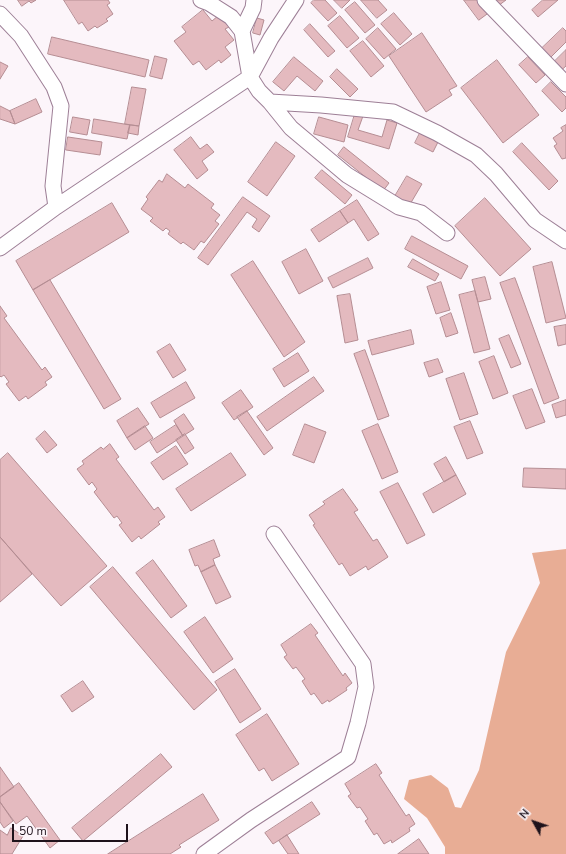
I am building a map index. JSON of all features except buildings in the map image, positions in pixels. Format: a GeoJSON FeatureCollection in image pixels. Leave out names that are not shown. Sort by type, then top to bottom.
{"type":"FeatureCollection","features":[{"type":"Feature","properties":{"kind":"street"},"geometry":{"type":"LineString","coordinates":[[201,0],[209,3],[231,17],[242,31],[250,77],[259,91],[291,128],[347,175],[399,207],[421,213],[447,233]]}},
{"type":"Feature","properties":{"kind":"street"},"geometry":{"type":"LineString","coordinates":[[242,31],[254,0]]}},
{"type":"Feature","properties":{"kind":"street"},"geometry":{"type":"LineString","coordinates":[[0,248],[56,207],[250,77],[271,38],[296,0]]}},
{"type":"Feature","properties":{"kind":"street"},"geometry":{"type":"LineString","coordinates":[[485,0],[566,84]]}},
{"type":"Feature","properties":{"kind":"street"},"geometry":{"type":"LineString","coordinates":[[0,14],[21,36],[54,87],[61,106],[53,186],[56,207]]}},
{"type":"Feature","properties":{"kind":"street"},"geometry":{"type":"LineString","coordinates":[[270,102],[393,112],[437,133],[476,155],[496,174],[535,220],[566,241]]}},
{"type":"Feature","properties":{"kind":"street"},"geometry":{"type":"LineString","coordinates":[[204,854],[251,820],[348,757],[358,723],[366,687],[363,664],[274,534]]}},
{"type":"Feature","properties":{"kind":"shaded area"},"geometry":{"type":"Polygon","coordinates":[[[566,549],[566,854],[445,854],[445,847],[427,818],[404,799],[409,780],[431,775],[448,788],[455,807],[461,808],[479,770],[506,652],[540,583],[532,553],[566,549]]]}}]}
